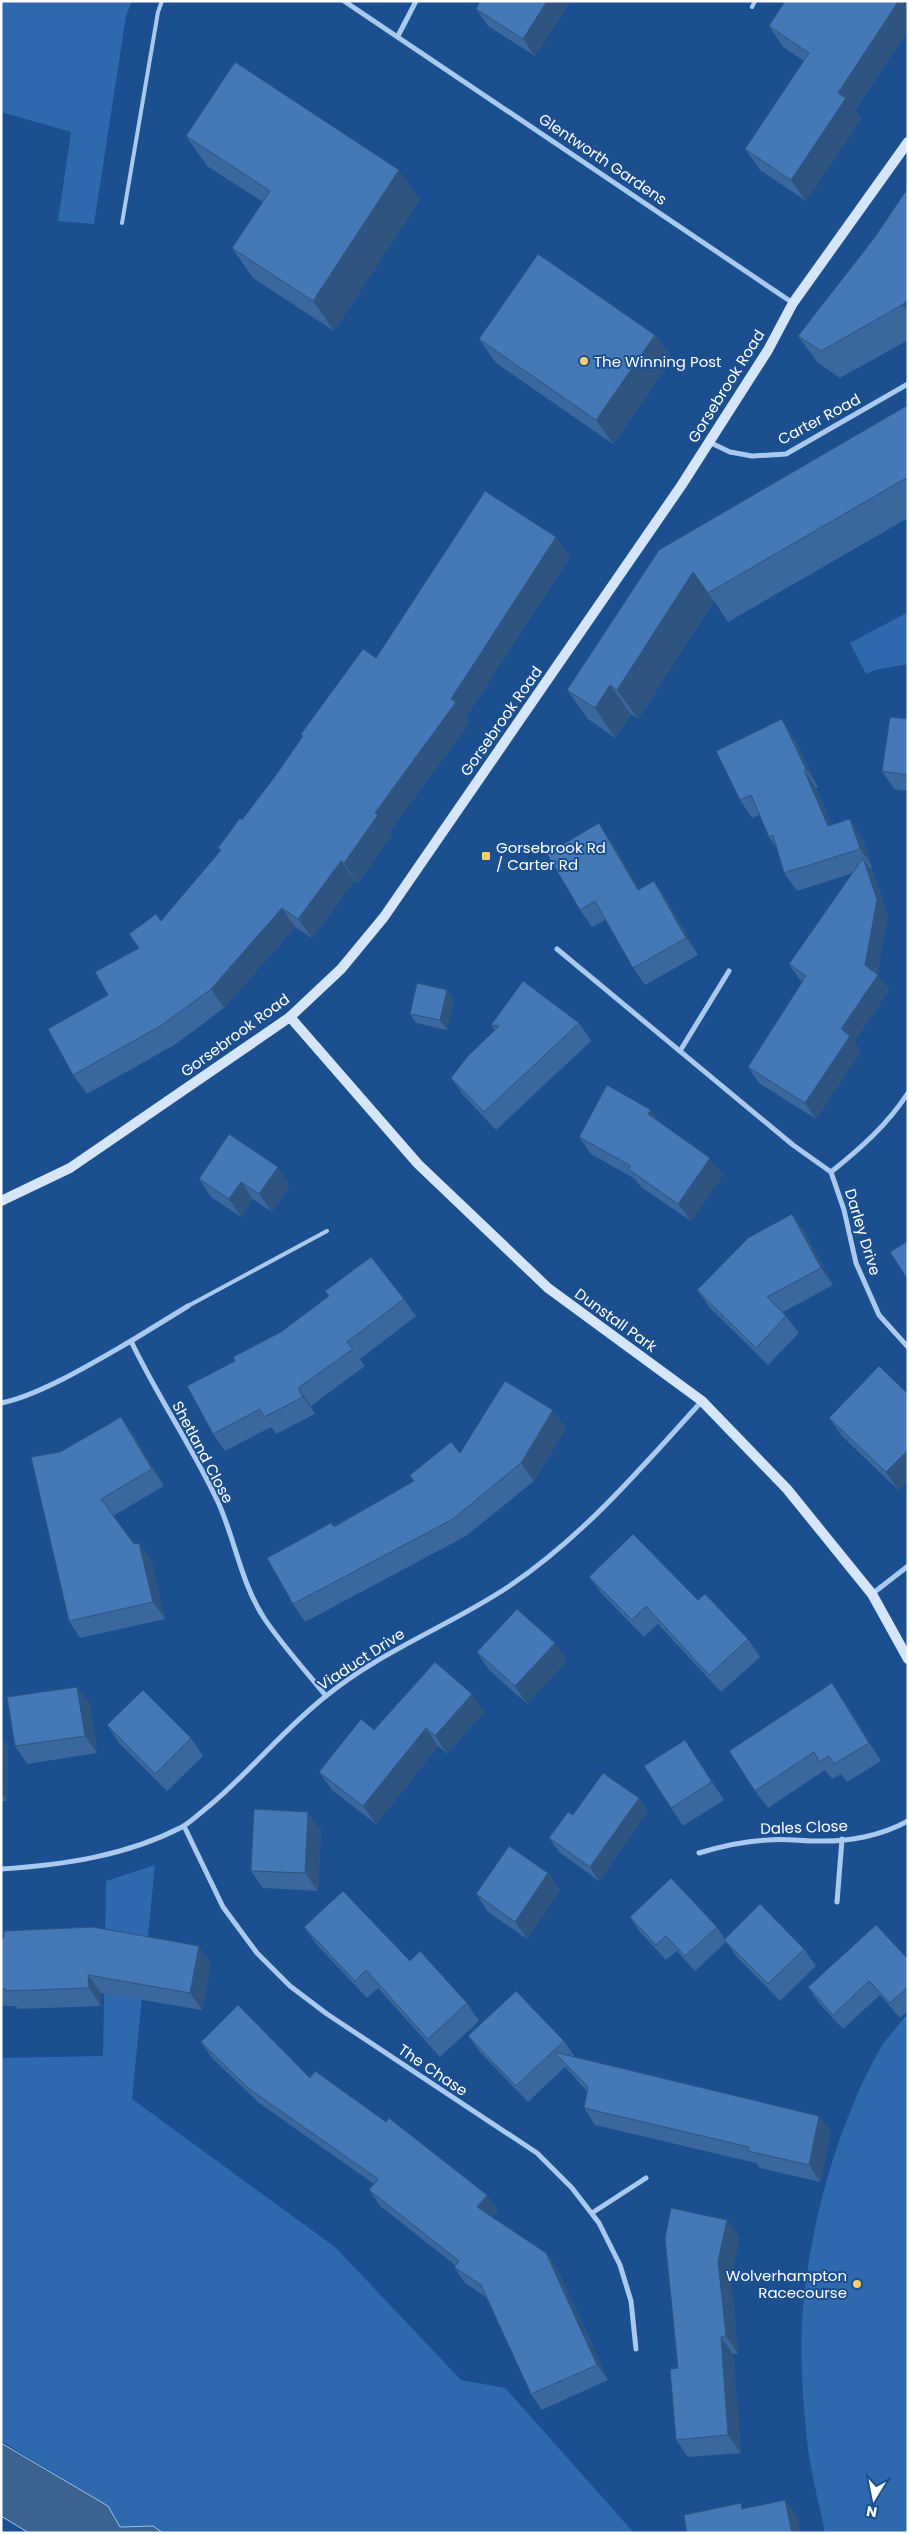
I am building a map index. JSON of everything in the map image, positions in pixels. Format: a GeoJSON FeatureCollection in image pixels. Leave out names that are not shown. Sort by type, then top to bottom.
{"type":"FeatureCollection","features":[{"type":"Feature","properties":{"kind":"street","name":"Glentworth Gardens"},"geometry":{"type":"LineString","coordinates":[[344,1],[793,303]]}},
{"type":"Feature","properties":{"kind":"street"},"geometry":{"type":"LineString","coordinates":[[398,36],[416,1]]}},
{"type":"Feature","properties":{"kind":"street","name":"Gorsebrook Road"},"geometry":{"type":"LineString","coordinates":[[1,1201],[70,1168],[290,1017],[341,970],[384,917],[709,442],[768,350],[793,303],[908,142]]}},
{"type":"Feature","properties":{"kind":"street","name":"Carter Road"},"geometry":{"type":"LineString","coordinates":[[709,442],[730,452],[752,456],[786,454],[908,384]]}},
{"type":"Feature","properties":{"kind":"street"},"geometry":{"type":"LineString","coordinates":[[557,949],[793,1146],[831,1172],[865,1145],[894,1115],[908,1093]]}},
{"type":"Feature","properties":{"kind":"street"},"geometry":{"type":"LineString","coordinates":[[680,1051],[729,971]]}},
{"type":"Feature","properties":{"kind":"street","name":"Dunstall Park"},"geometry":{"type":"LineString","coordinates":[[290,1017],[418,1164],[548,1288],[702,1401],[787,1489],[872,1594],[908,1659]]}},
{"type":"Feature","properties":{"kind":"street","name":"Darley Drive"},"geometry":{"type":"LineString","coordinates":[[831,1172],[844,1210],[856,1263],[879,1315],[908,1347]]}},
{"type":"Feature","properties":{"kind":"street"},"geometry":{"type":"LineString","coordinates":[[1,1403],[42,1388],[78,1371],[188,1306]]}},
{"type":"Feature","properties":{"kind":"street","name":"Shetland Close"},"geometry":{"type":"LineString","coordinates":[[131,1341],[149,1380],[186,1441],[218,1503],[242,1571],[263,1617],[326,1696]]}},
{"type":"Feature","properties":{"kind":"street","name":"Viaduct Drive"},"geometry":{"type":"LineString","coordinates":[[1,1868],[51,1866],[137,1847],[184,1826],[225,1792],[326,1696],[390,1652],[508,1587],[557,1550],[626,1485],[702,1401]]}},
{"type":"Feature","properties":{"kind":"street"},"geometry":{"type":"LineString","coordinates":[[872,1594],[908,1566]]}},
{"type":"Feature","properties":{"kind":"street","name":"Dales Close"},"geometry":{"type":"LineString","coordinates":[[699,1853],[734,1843],[769,1839],[821,1842],[842,1839],[892,1830],[908,1821]]}},
{"type":"Feature","properties":{"kind":"street","name":"The Chase"},"geometry":{"type":"LineString","coordinates":[[184,1826],[223,1907],[257,1953],[290,1986],[327,2014],[536,2153],[572,2188],[600,2223],[620,2264],[632,2301],[636,2349]]}},
{"type":"Feature","properties":{"kind":"street"},"geometry":{"type":"LineString","coordinates":[[837,1902],[842,1839]]}},
{"type":"Feature","properties":{"kind":"street"},"geometry":{"type":"LineString","coordinates":[[592,2213],[646,2178]]}},
{"type":"Feature","properties":{"kind":"lane"},"geometry":{"type":"LineString","coordinates":[[122,223],[158,12],[162,1]]}},
{"type":"Feature","properties":{"kind":"lane"},"geometry":{"type":"LineString","coordinates":[[752,7],[755,1]]}},
{"type":"Feature","properties":{"kind":"lane"},"geometry":{"type":"LineString","coordinates":[[188,1306],[327,1231]]}},
{"type":"Feature","properties":{"kind":"shaded area"},"geometry":{"type":"Polygon","coordinates":[[[1,1],[132,1],[126,16],[94,224],[58,221],[71,132],[1,112],[1,1]]]}},
{"type":"Feature","properties":{"kind":"shaded area"},"geometry":{"type":"Polygon","coordinates":[[[908,612],[908,664],[875,670],[866,674],[850,643],[908,612]]]}},
{"type":"Feature","properties":{"kind":"shaded area"},"geometry":{"type":"Polygon","coordinates":[[[155,1865],[132,2099],[335,2247],[461,2380],[505,2388],[634,2533],[163,2533],[153,2526],[119,2527],[108,2506],[1,2441],[1,2058],[103,2056],[106,1881],[155,1865]]]}},
{"type":"Feature","properties":{"kind":"shaded area","name":"Wolverhampton Racecourse"},"geometry":{"type":"Polygon","coordinates":[[[908,2013],[908,2533],[825,2533],[808,2452],[802,2382],[802,2323],[810,2254],[826,2182],[850,2112],[864,2079],[880,2049],[908,2013]]]}},
{"type":"Feature","properties":{"kind":"shaded area"},"geometry":{"type":"Polygon","coordinates":[[[1,2443],[108,2506],[120,2527],[153,2526],[163,2533],[29,2533],[1,2516],[1,2443]]]}},
{"type":"Feature","properties":{"kind":"building"},"geometry":{"type":"Polygon","coordinates":[[[480,1],[547,1],[523,39],[476,9],[480,1]]]}},
{"type":"Feature","properties":{"kind":"building"},"geometry":{"type":"Polygon","coordinates":[[[785,1],[898,2],[838,93],[846,98],[791,180],[745,149],[809,53],[769,26],[785,1]]]}},
{"type":"Feature","properties":{"kind":"building"},"geometry":{"type":"Polygon","coordinates":[[[235,62],[399,170],[313,301],[232,248],[270,191],[186,136],[235,62]]]}},
{"type":"Feature","properties":{"kind":"building"},"geometry":{"type":"Polygon","coordinates":[[[908,188],[908,299],[902,305],[821,351],[798,336],[875,237],[908,188]]]}},
{"type":"Feature","properties":{"kind":"building","name":"The Winning Post"},"geometry":{"type":"Polygon","coordinates":[[[538,254],[655,335],[596,420],[479,339],[538,254]]]}},
{"type":"Feature","properties":{"kind":"building"},"geometry":{"type":"Polygon","coordinates":[[[908,405],[908,477],[708,593],[693,572],[617,690],[610,685],[595,708],[567,690],[659,550],[908,405]]]}},
{"type":"Feature","properties":{"kind":"building"},"geometry":{"type":"Polygon","coordinates":[[[485,491],[556,537],[451,699],[456,702],[375,813],[378,815],[344,863],[341,861],[298,919],[282,908],[211,989],[162,1025],[73,1075],[48,1029],[108,995],[95,972],[139,948],[129,934],[156,914],[161,921],[221,850],[218,848],[276,775],[303,736],[301,734],[363,649],[376,658],[485,491]]]}},
{"type":"Feature","properties":{"kind":"building"},"geometry":{"type":"Polygon","coordinates":[[[890,717],[908,719],[908,775],[882,771],[890,717]]]}},
{"type":"Feature","properties":{"kind":"building"},"geometry":{"type":"Polygon","coordinates":[[[782,719],[806,769],[804,770],[828,826],[850,819],[860,849],[784,873],[773,835],[769,837],[751,795],[740,800],[716,751],[782,719]]]}},
{"type":"Feature","properties":{"kind":"building"},"geometry":{"type":"Polygon","coordinates":[[[599,823],[638,890],[654,881],[686,938],[633,968],[595,901],[580,910],[547,854],[599,823]]]}},
{"type":"Feature","properties":{"kind":"building"},"geometry":{"type":"Polygon","coordinates":[[[863,858],[877,900],[865,965],[878,975],[841,1029],[850,1036],[805,1103],[748,1067],[806,976],[789,964],[863,858]]]}},
{"type":"Feature","properties":{"kind":"building"},"geometry":{"type":"Polygon","coordinates":[[[523,981],[579,1023],[484,1112],[451,1078],[467,1057],[499,1026],[491,1025],[523,981]]]}},
{"type":"Feature","properties":{"kind":"building"},"geometry":{"type":"Polygon","coordinates":[[[417,983],[447,990],[440,1020],[410,1014],[417,983]]]}},
{"type":"Feature","properties":{"kind":"building"},"geometry":{"type":"Polygon","coordinates":[[[607,1085],[651,1110],[648,1114],[710,1158],[678,1204],[628,1169],[631,1166],[579,1137],[607,1085]]]}},
{"type":"Feature","properties":{"kind":"building"},"geometry":{"type":"Polygon","coordinates":[[[229,1134],[278,1167],[259,1194],[241,1182],[229,1199],[199,1179],[229,1134]]]}},
{"type":"Feature","properties":{"kind":"building"},"geometry":{"type":"Polygon","coordinates":[[[792,1214],[821,1268],[767,1297],[786,1316],[756,1348],[697,1290],[748,1238],[792,1214]]]}},
{"type":"Feature","properties":{"kind":"building"},"geometry":{"type":"Polygon","coordinates":[[[908,1241],[908,1280],[890,1252],[908,1241]]]}},
{"type":"Feature","properties":{"kind":"building"},"geometry":{"type":"Polygon","coordinates":[[[371,1257],[404,1299],[347,1342],[353,1349],[298,1388],[303,1397],[264,1417],[260,1409],[213,1434],[187,1386],[235,1361],[233,1357],[281,1332],[329,1296],[325,1291],[371,1257]]]}},
{"type":"Feature","properties":{"kind":"building"},"geometry":{"type":"Polygon","coordinates":[[[879,1366],[908,1394],[908,1450],[886,1472],[829,1418],[879,1366]]]}},
{"type":"Feature","properties":{"kind":"building"},"geometry":{"type":"Polygon","coordinates":[[[505,1381],[553,1410],[521,1463],[453,1519],[293,1604],[267,1558],[331,1523],[334,1527],[414,1481],[410,1475],[451,1442],[460,1453],[505,1381]]]}},
{"type":"Feature","properties":{"kind":"building"},"geometry":{"type":"Polygon","coordinates":[[[121,1417],[152,1469],[101,1499],[134,1544],[139,1543],[153,1602],[69,1621],[31,1457],[60,1452],[121,1417]]]}},
{"type":"Feature","properties":{"kind":"building"},"geometry":{"type":"Polygon","coordinates":[[[633,1534],[698,1600],[705,1594],[748,1639],[709,1675],[646,1606],[632,1620],[589,1577],[633,1534]]]}},
{"type":"Feature","properties":{"kind":"building"},"geometry":{"type":"Polygon","coordinates":[[[517,1609],[555,1643],[515,1686],[477,1652],[517,1609]]]}},
{"type":"Feature","properties":{"kind":"building"},"geometry":{"type":"Polygon","coordinates":[[[435,1662],[472,1694],[435,1736],[426,1728],[363,1806],[319,1772],[361,1719],[374,1730],[435,1662]]]}},
{"type":"Feature","properties":{"kind":"building"},"geometry":{"type":"Polygon","coordinates":[[[832,1683],[869,1743],[834,1764],[829,1756],[819,1762],[814,1752],[755,1791],[729,1751],[832,1683]]]}},
{"type":"Feature","properties":{"kind":"building"},"geometry":{"type":"Polygon","coordinates":[[[77,1687],[85,1736],[15,1746],[7,1697],[77,1687]]]}},
{"type":"Feature","properties":{"kind":"building"},"geometry":{"type":"Polygon","coordinates":[[[143,1690],[191,1738],[155,1774],[107,1725],[143,1690]]]}},
{"type":"Feature","properties":{"kind":"building"},"geometry":{"type":"Polygon","coordinates":[[[685,1740],[712,1782],[671,1808],[644,1766],[685,1740]]]}},
{"type":"Feature","properties":{"kind":"building"},"geometry":{"type":"Polygon","coordinates":[[[603,1773],[639,1798],[590,1867],[549,1838],[568,1812],[573,1815],[603,1773]]]}},
{"type":"Feature","properties":{"kind":"building"},"geometry":{"type":"Polygon","coordinates":[[[254,1809],[308,1812],[305,1873],[251,1871],[254,1809]]]}},
{"type":"Feature","properties":{"kind":"building"},"geometry":{"type":"Polygon","coordinates":[[[509,1846],[548,1873],[515,1922],[476,1894],[509,1846]]]}},
{"type":"Feature","properties":{"kind":"building"},"geometry":{"type":"Polygon","coordinates":[[[671,1878],[717,1927],[685,1956],[666,1936],[656,1945],[630,1917],[671,1878]]]}},
{"type":"Feature","properties":{"kind":"building"},"geometry":{"type":"Polygon","coordinates":[[[343,1891],[410,1961],[420,1951],[467,2003],[428,2039],[366,1970],[355,1981],[304,1927],[343,1891]]]}},
{"type":"Feature","properties":{"kind":"building"},"geometry":{"type":"Polygon","coordinates":[[[760,1904],[804,1949],[768,1984],[724,1940],[760,1904]]]}},
{"type":"Feature","properties":{"kind":"building"},"geometry":{"type":"Polygon","coordinates":[[[876,1925],[908,1959],[908,1987],[890,2003],[869,1981],[833,2015],[808,1987],[876,1925]]]}},
{"type":"Feature","properties":{"kind":"building"},"geometry":{"type":"Polygon","coordinates":[[[93,1927],[199,1946],[190,1993],[88,1975],[89,1988],[6,1991],[6,1989],[1,1989],[1,1938],[4,1938],[4,1931],[93,1927]]]}},
{"type":"Feature","properties":{"kind":"building"},"geometry":{"type":"Polygon","coordinates":[[[516,1991],[564,2041],[516,2086],[468,2036],[516,1991]]]}},
{"type":"Feature","properties":{"kind":"building"},"geometry":{"type":"Polygon","coordinates":[[[238,2005],[310,2078],[315,2071],[386,2122],[389,2118],[487,2195],[477,2207],[546,2253],[597,2365],[531,2394],[481,2285],[454,2267],[459,2261],[369,2190],[378,2179],[248,2088],[201,2042],[238,2005]]]}},
{"type":"Feature","properties":{"kind":"building"},"geometry":{"type":"Polygon","coordinates":[[[554,2052],[819,2116],[809,2165],[748,2151],[749,2147],[584,2108],[588,2087],[554,2052]]]}},
{"type":"Feature","properties":{"kind":"building"},"geometry":{"type":"Polygon","coordinates":[[[671,2208],[727,2220],[718,2261],[726,2336],[721,2337],[728,2435],[676,2440],[670,2369],[678,2368],[665,2238],[671,2208]]]}},
{"type":"Feature","properties":{"kind":"building"},"geometry":{"type":"Polygon","coordinates":[[[785,2500],[792,2533],[687,2533],[684,2515],[741,2503],[742,2509],[785,2500]]]}},
{"type":"Feature","properties":{"kind":"place","name":"The Winning Post"},"geometry":{"type":"Point","coordinates":[584,361]}},
{"type":"Feature","properties":{"kind":"place","name":"Gorsebrook Rd / Carter Rd"},"geometry":{"type":"Point","coordinates":[486,856]}},
{"type":"Feature","properties":{"kind":"place","name":"Wolverhampton Racecourse"},"geometry":{"type":"Point","coordinates":[857,2284]}}]}
